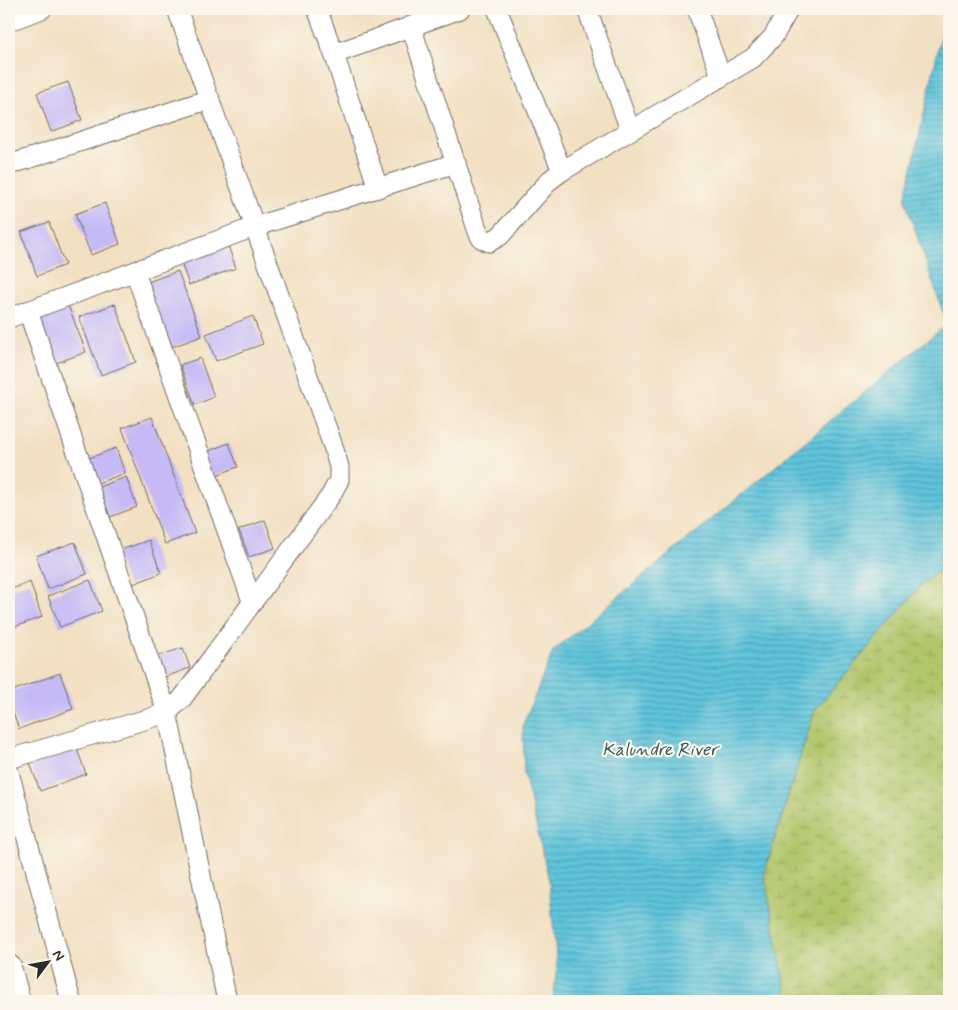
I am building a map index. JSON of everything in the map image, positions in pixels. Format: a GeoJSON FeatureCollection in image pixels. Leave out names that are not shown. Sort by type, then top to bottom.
{"type":"FeatureCollection","features":[{"type":"Feature","properties":{"kind":"main road"},"geometry":{"type":"LineString","coordinates":[[9,966],[18,1000]]}},
{"type":"Feature","properties":{"kind":"street"},"geometry":{"type":"LineString","coordinates":[[9,21],[42,9]]}},
{"type":"Feature","properties":{"kind":"street"},"geometry":{"type":"LineString","coordinates":[[9,759],[167,712],[181,700],[331,495],[339,480],[339,467],[333,446],[177,9]]}},
{"type":"Feature","properties":{"kind":"street"},"geometry":{"type":"LineString","coordinates":[[317,9],[334,54],[378,188]]}},
{"type":"Feature","properties":{"kind":"street"},"geometry":{"type":"LineString","coordinates":[[334,54],[460,9]]}},
{"type":"Feature","properties":{"kind":"street"},"geometry":{"type":"LineString","coordinates":[[498,9],[562,171]]}},
{"type":"Feature","properties":{"kind":"street"},"geometry":{"type":"LineString","coordinates":[[587,9],[630,130]]}},
{"type":"Feature","properties":{"kind":"street"},"geometry":{"type":"LineString","coordinates":[[697,9],[721,76]]}},
{"type":"Feature","properties":{"kind":"street"},"geometry":{"type":"LineString","coordinates":[[411,26],[478,232],[481,238],[489,242],[500,236],[550,180],[562,171],[753,58],[773,37],[789,9]]}},
{"type":"Feature","properties":{"kind":"street"},"geometry":{"type":"LineString","coordinates":[[9,165],[210,99]]}},
{"type":"Feature","properties":{"kind":"street"},"geometry":{"type":"LineString","coordinates":[[9,318],[254,227],[456,163]]}},
{"type":"Feature","properties":{"kind":"street"},"geometry":{"type":"LineString","coordinates":[[135,272],[252,601]]}},
{"type":"Feature","properties":{"kind":"street"},"geometry":{"type":"LineString","coordinates":[[28,311],[167,712],[227,1001]]}},
{"type":"Feature","properties":{"kind":"street"},"geometry":{"type":"LineString","coordinates":[[9,772],[71,1001]]}},
{"type":"Feature","properties":{"kind":"green space"},"geometry":{"type":"Polygon","coordinates":[[[949,564],[949,1001],[788,1001],[764,873],[815,710],[924,582],[949,564]]]}},
{"type":"Feature","properties":{"kind":"water","name":"Kalundre River"},"geometry":{"type":"Polygon","coordinates":[[[947,9],[949,9],[949,564],[924,582],[815,710],[764,873],[788,1001],[553,1001],[557,966],[549,880],[524,773],[523,725],[553,651],[947,324],[905,200],[947,9]]]}},
{"type":"Feature","properties":{"kind":"building"},"geometry":{"type":"Polygon","coordinates":[[[68,82],[82,120],[51,132],[37,93],[68,82]]]}},
{"type":"Feature","properties":{"kind":"building"},"geometry":{"type":"Polygon","coordinates":[[[105,203],[120,244],[91,255],[75,214],[105,203]]]}},
{"type":"Feature","properties":{"kind":"building"},"geometry":{"type":"Polygon","coordinates":[[[49,222],[65,265],[37,276],[21,232],[49,222]]]}},
{"type":"Feature","properties":{"kind":"building"},"geometry":{"type":"Polygon","coordinates":[[[227,243],[236,268],[189,285],[180,260],[227,243]]]}},
{"type":"Feature","properties":{"kind":"building"},"geometry":{"type":"Polygon","coordinates":[[[178,271],[202,336],[169,348],[145,283],[178,271]]]}},
{"type":"Feature","properties":{"kind":"building"},"geometry":{"type":"Polygon","coordinates":[[[115,304],[136,362],[101,375],[79,317],[115,304]]]}},
{"type":"Feature","properties":{"kind":"building"},"geometry":{"type":"Polygon","coordinates":[[[68,305],[86,352],[51,365],[34,318],[68,305]]]}},
{"type":"Feature","properties":{"kind":"building"},"geometry":{"type":"Polygon","coordinates":[[[253,316],[263,344],[216,361],[206,334],[253,316]]]}},
{"type":"Feature","properties":{"kind":"building"},"geometry":{"type":"Polygon","coordinates":[[[200,358],[214,397],[195,405],[180,365],[200,358]]]}},
{"type":"Feature","properties":{"kind":"building"},"geometry":{"type":"Polygon","coordinates":[[[152,417],[195,533],[165,544],[122,428],[152,417]]]}},
{"type":"Feature","properties":{"kind":"building"},"geometry":{"type":"Polygon","coordinates":[[[229,443],[238,467],[211,477],[203,453],[229,443]]]}},
{"type":"Feature","properties":{"kind":"building"},"geometry":{"type":"Polygon","coordinates":[[[116,448],[125,473],[90,486],[81,461],[116,448]]]}},
{"type":"Feature","properties":{"kind":"building"},"geometry":{"type":"Polygon","coordinates":[[[126,477],[137,507],[102,520],[90,490],[126,477]]]}},
{"type":"Feature","properties":{"kind":"building"},"geometry":{"type":"Polygon","coordinates":[[[265,520],[275,548],[249,557],[239,530],[265,520]]]}},
{"type":"Feature","properties":{"kind":"building"},"geometry":{"type":"Polygon","coordinates":[[[149,540],[161,573],[128,586],[115,552],[149,540]]]}},
{"type":"Feature","properties":{"kind":"building"},"geometry":{"type":"Polygon","coordinates":[[[75,542],[87,574],[48,589],[36,556],[75,542]]]}},
{"type":"Feature","properties":{"kind":"building"},"geometry":{"type":"Polygon","coordinates":[[[90,580],[102,611],[60,627],[48,596],[90,580]]]}},
{"type":"Feature","properties":{"kind":"building"},"geometry":{"type":"Polygon","coordinates":[[[30,582],[42,617],[9,629],[9,590],[30,582]]]}},
{"type":"Feature","properties":{"kind":"building"},"geometry":{"type":"Polygon","coordinates":[[[183,648],[190,668],[165,677],[158,656],[183,648]]]}},
{"type":"Feature","properties":{"kind":"building"},"geometry":{"type":"Polygon","coordinates":[[[60,673],[73,709],[19,729],[9,702],[9,692],[60,673]]]}},
{"type":"Feature","properties":{"kind":"building"},"geometry":{"type":"Polygon","coordinates":[[[76,746],[86,774],[40,791],[30,763],[76,746]]]}}]}
